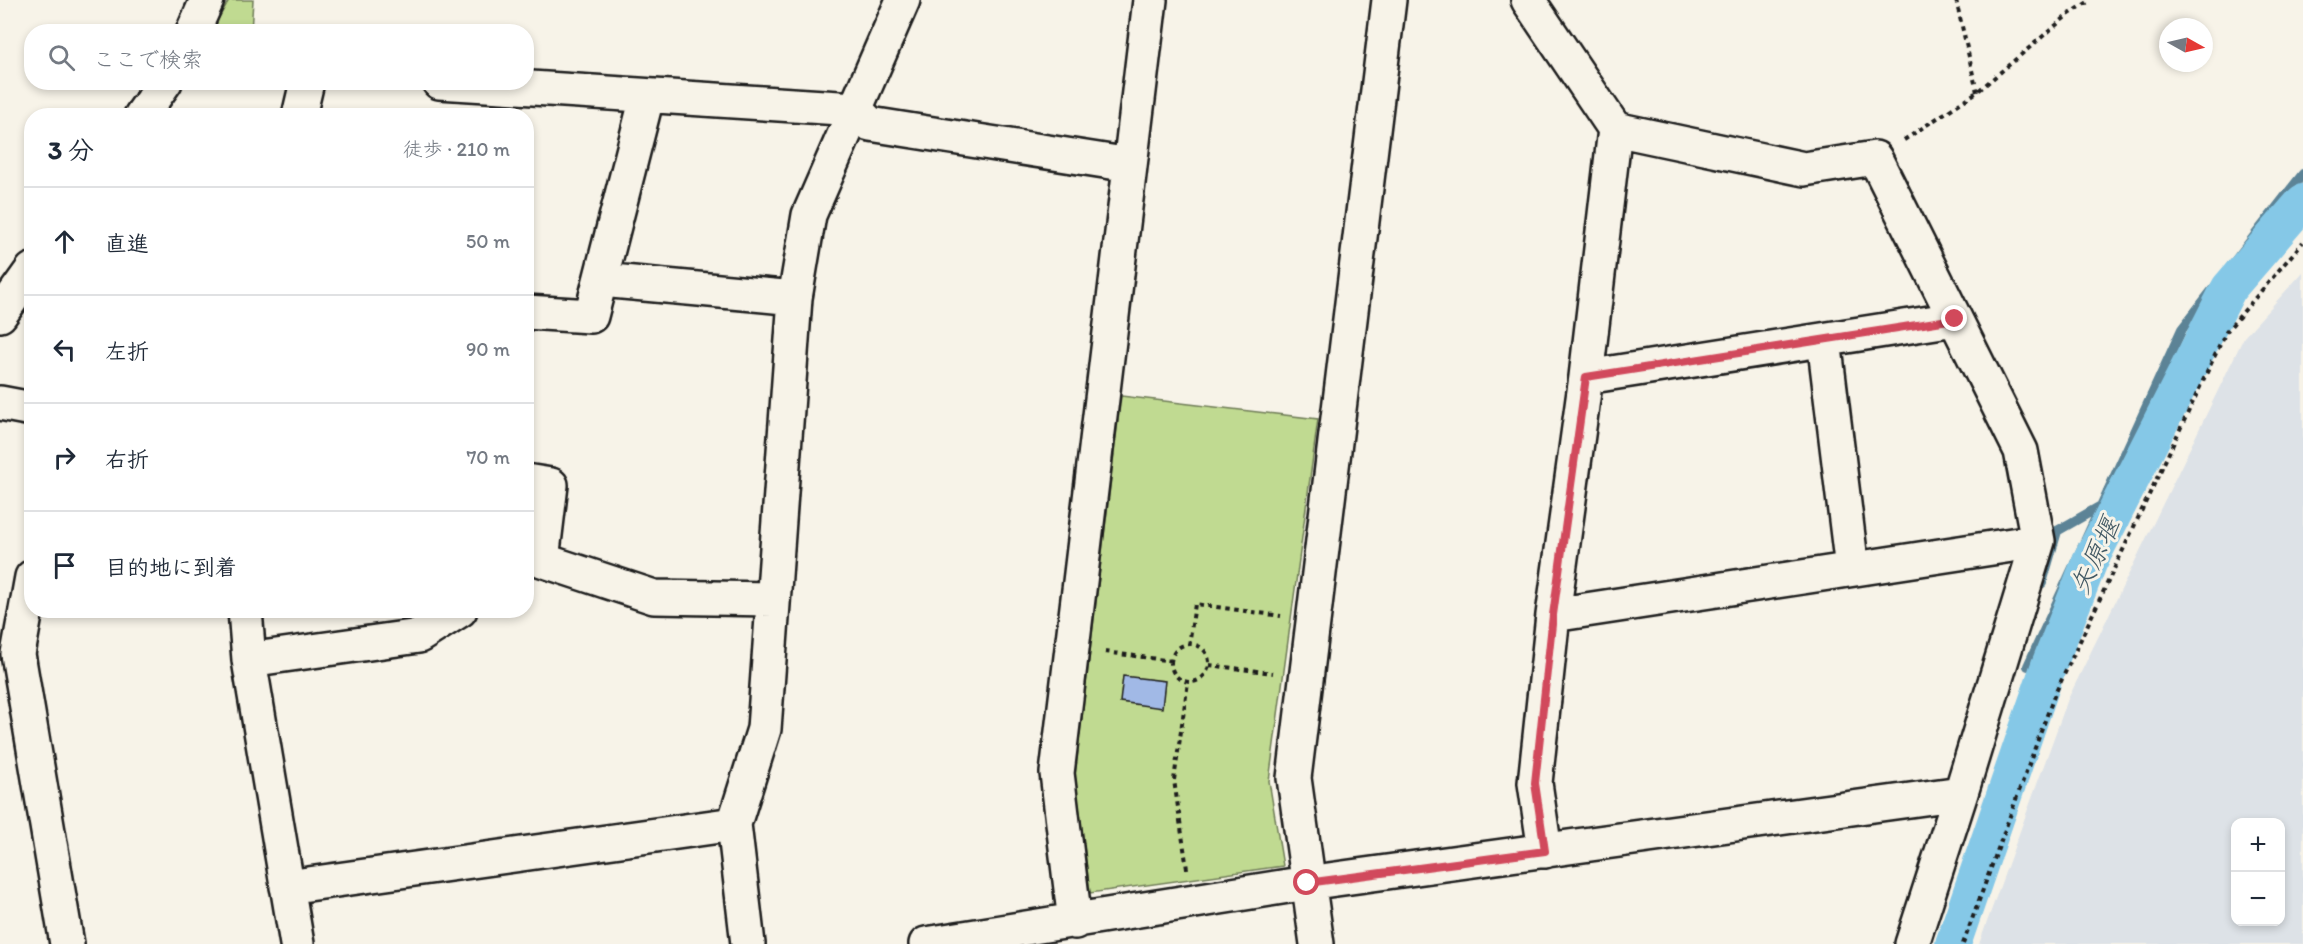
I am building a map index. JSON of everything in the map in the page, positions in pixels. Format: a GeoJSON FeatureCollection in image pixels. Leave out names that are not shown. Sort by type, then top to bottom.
{"type":"FeatureCollection","features":[{"type":"Feature","properties":{"kind":"street"},"geometry":{"type":"LineString","coordinates":[[196,24],[207,0]]}},
{"type":"Feature","properties":{"kind":"street"},"geometry":{"type":"LineString","coordinates":[[748,944],[734,824],[764,729],[795,298],[809,215],[903,0]]}},
{"type":"Feature","properties":{"kind":"street"},"geometry":{"type":"LineString","coordinates":[[1075,922],[1058,773],[1150,0]]}},
{"type":"Feature","properties":{"kind":"street"},"geometry":{"type":"LineString","coordinates":[[1317,944],[1294,778],[1389,0]]}},
{"type":"Feature","properties":{"kind":"street"},"geometry":{"type":"LineString","coordinates":[[1528,0],[1615,129],[1586,377],[1553,615],[1535,783],[1545,851]]}},
{"type":"Feature","properties":{"kind":"street"},"geometry":{"type":"LineString","coordinates":[[534,89],[855,109],[870,124],[1130,165]]}},
{"type":"Feature","properties":{"kind":"street"},"geometry":{"type":"LineString","coordinates":[[147,108],[159,90]]}},
{"type":"Feature","properties":{"kind":"street"},"geometry":{"type":"LineString","coordinates":[[301,108],[305,90]]}},
{"type":"Feature","properties":{"kind":"street"},"geometry":{"type":"LineString","coordinates":[[534,312],[591,316],[647,97]]}},
{"type":"Feature","properties":{"kind":"street"},"geometry":{"type":"LineString","coordinates":[[1615,129],[1804,169],[1875,158],[2021,451],[2038,541],[1912,944]]}},
{"type":"Feature","properties":{"kind":"street"},"geometry":{"type":"LineString","coordinates":[[601,280],[795,298]]}},
{"type":"Feature","properties":{"kind":"street"},"geometry":{"type":"LineString","coordinates":[[0,315],[24,281]]}},
{"type":"Feature","properties":{"kind":"street"},"geometry":{"type":"LineString","coordinates":[[1586,377],[1955,319]]}},
{"type":"Feature","properties":{"kind":"street"},"geometry":{"type":"LineString","coordinates":[[1824,340],[1852,569]]}},
{"type":"Feature","properties":{"kind":"street"},"geometry":{"type":"LineString","coordinates":[[0,403],[24,408]]}},
{"type":"Feature","properties":{"kind":"street"},"geometry":{"type":"LineString","coordinates":[[534,482],[551,485],[534,565],[654,597],[773,599]]}},
{"type":"Feature","properties":{"kind":"street"},"geometry":{"type":"LineString","coordinates":[[1553,615],[2038,541]]}},
{"type":"Feature","properties":{"kind":"street"},"geometry":{"type":"LineString","coordinates":[[25,618],[18,654],[67,944]]}},
{"type":"Feature","properties":{"kind":"street"},"geometry":{"type":"LineString","coordinates":[[246,618],[249,660],[297,944]]}},
{"type":"Feature","properties":{"kind":"street"},"geometry":{"type":"LineString","coordinates":[[249,660],[419,636],[447,618]]}},
{"type":"Feature","properties":{"kind":"street"},"geometry":{"type":"LineString","coordinates":[[926,944],[1075,922],[1307,883],[1961,793]]}},
{"type":"Feature","properties":{"kind":"street"},"geometry":{"type":"LineString","coordinates":[[287,887],[734,824]]}},
{"type":"Feature","properties":{"kind":"path"},"geometry":{"type":"LineString","coordinates":[[1956,0],[1977,92]]}},
{"type":"Feature","properties":{"kind":"path"},"geometry":{"type":"LineString","coordinates":[[1875,158],[1977,92],[2068,15],[2091,0]]}},
{"type":"Feature","properties":{"kind":"path"},"geometry":{"type":"LineString","coordinates":[[1963,944],[2054,696],[2226,332],[2303,242]]}},
{"type":"Feature","properties":{"kind":"path"},"geometry":{"type":"LineString","coordinates":[[1189,645],[1195,604],[1283,616],[1282,627]]}},
{"type":"Feature","properties":{"kind":"path"},"geometry":{"type":"LineString","coordinates":[[1189,645],[1201,648],[1208,658],[1208,671],[1200,680],[1188,682],[1177,678],[1173,672],[1172,661],[1177,650],[1189,645]]}},
{"type":"Feature","properties":{"kind":"path"},"geometry":{"type":"LineString","coordinates":[[1094,651],[1172,661]]}},
{"type":"Feature","properties":{"kind":"path"},"geometry":{"type":"LineString","coordinates":[[1209,665],[1276,674]]}},
{"type":"Feature","properties":{"kind":"path"},"geometry":{"type":"LineString","coordinates":[[1188,682],[1174,780],[1188,873]]}},
{"type":"Feature","properties":{"kind":"shaded area"},"geometry":{"type":"Polygon","coordinates":[[[2303,272],[2303,944],[1979,944],[2068,699],[2244,337],[2303,272]]]}},
{"type":"Feature","properties":{"kind":"green space"},"geometry":{"type":"Polygon","coordinates":[[[229,0],[253,0],[251,24],[216,24],[229,0]]]}},
{"type":"Feature","properties":{"kind":"green space"},"geometry":{"type":"Polygon","coordinates":[[[1121,396],[1318,419],[1269,781],[1283,866],[1090,893],[1075,775],[1121,396]]]}},
{"type":"Feature","properties":{"kind":"building"},"geometry":{"type":"Polygon","coordinates":[[[1123,676],[1165,681],[1162,708],[1120,702],[1123,676]]]}},
{"type":"Feature","properties":{"kind":"waterway"},"geometry":{"type":"LineString","coordinates":[[2028,666],[2182,329],[2303,174]]}},
{"type":"Feature","properties":{"kind":"waterway","name":"矢原堰"},"geometry":{"type":"LineString","coordinates":[[1953,944],[2049,665],[2090,561],[2229,288],[2303,202]]}},
{"type":"Feature","properties":{"kind":"waterway"},"geometry":{"type":"LineString","coordinates":[[2042,583],[2057,531],[2099,507]]}},
{"type":"Feature","properties":{"kind":"route"},"geometry":{"type":"LineString","coordinates":[[1307,883],[1545,851],[1535,783],[1553,615],[1586,377],[1955,319]]}}]}
